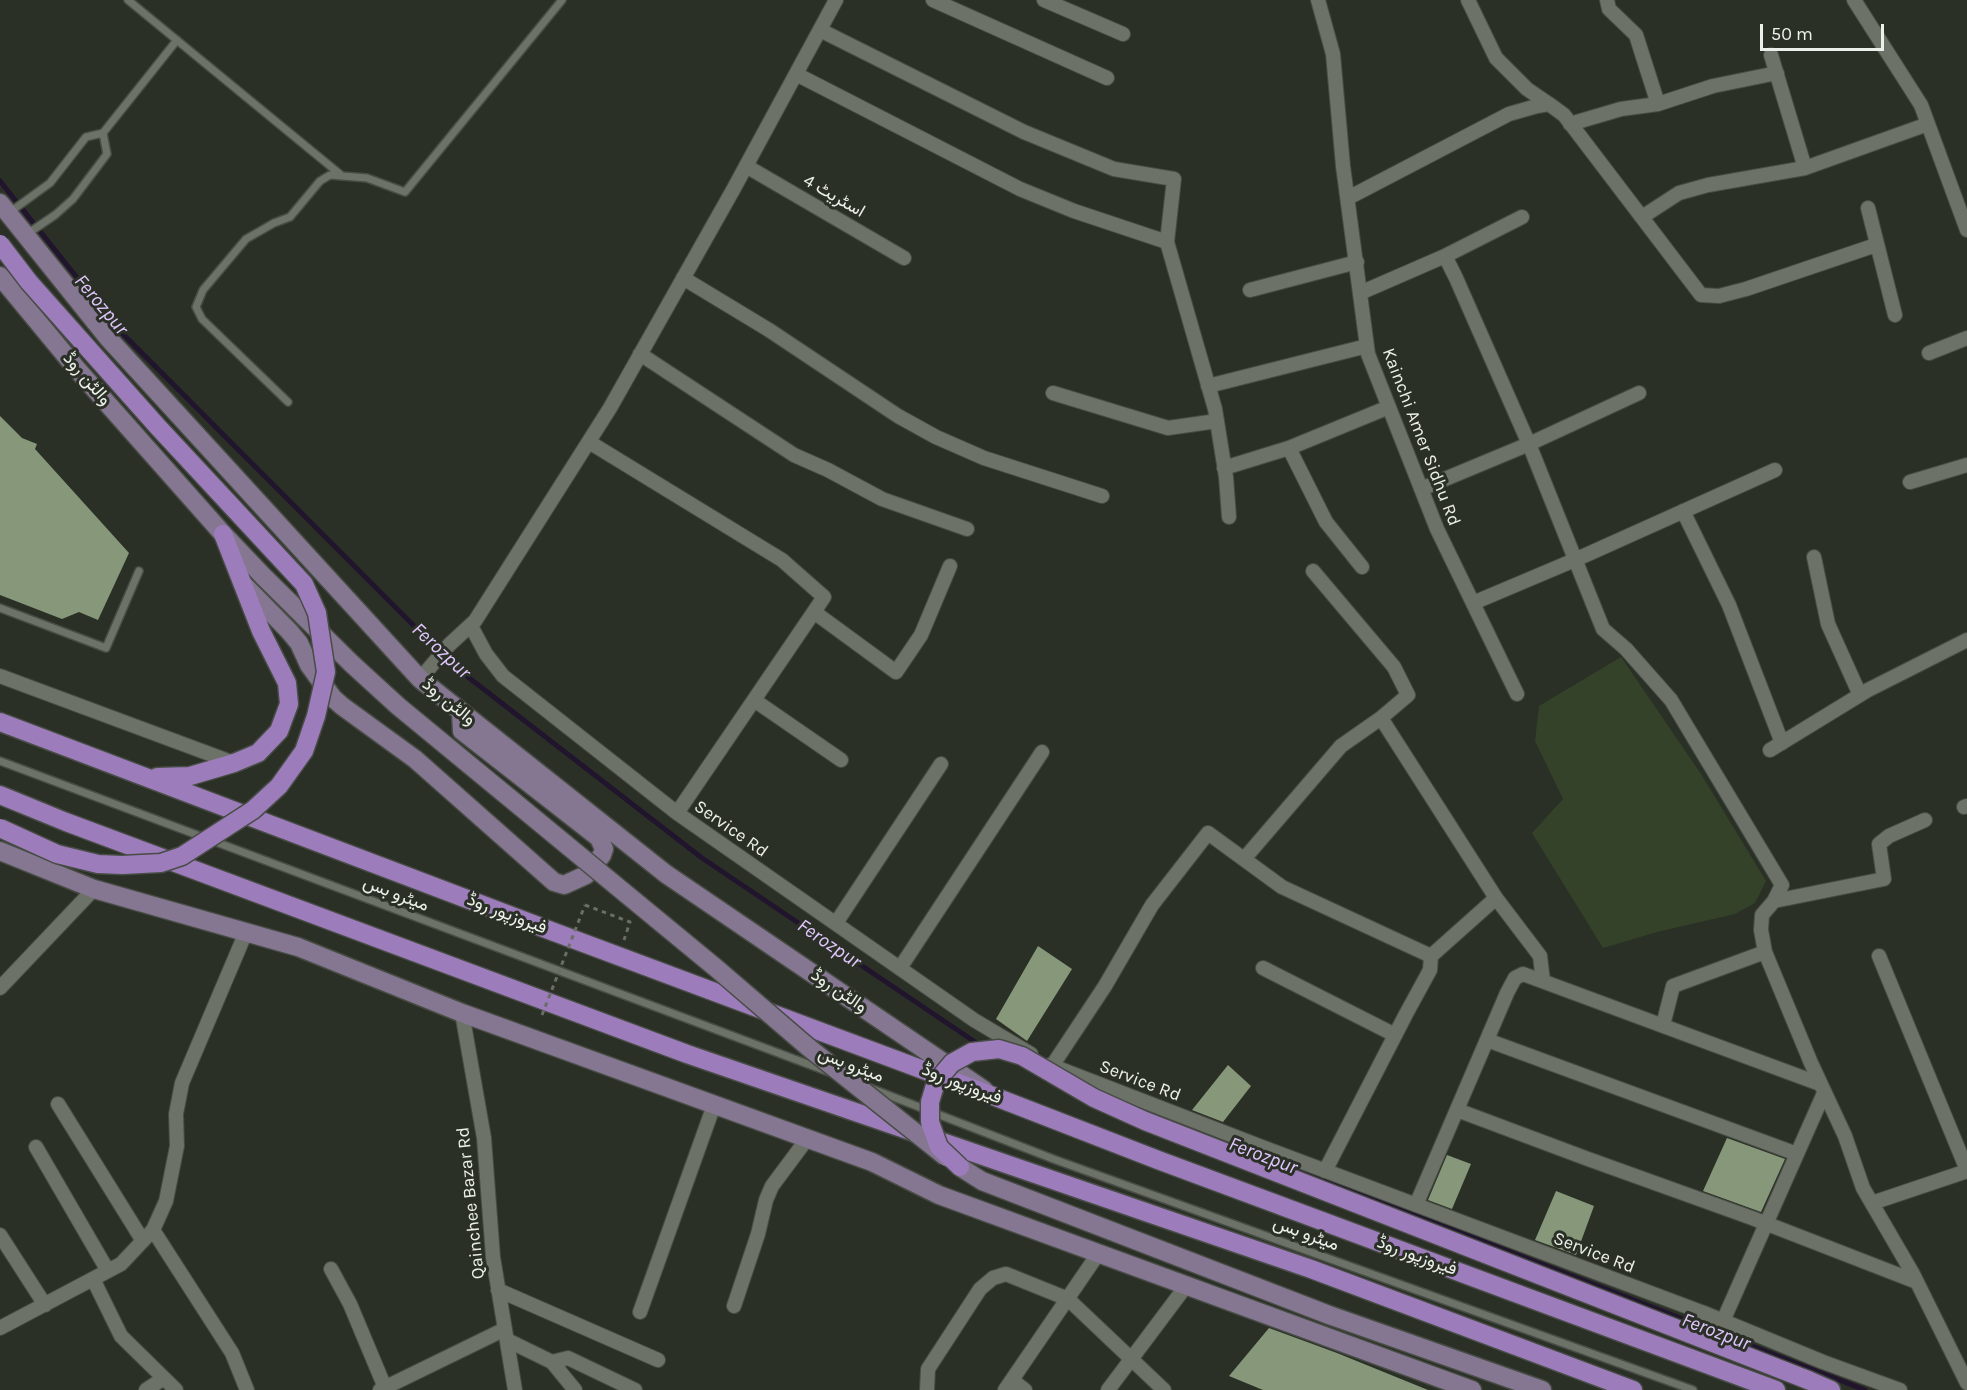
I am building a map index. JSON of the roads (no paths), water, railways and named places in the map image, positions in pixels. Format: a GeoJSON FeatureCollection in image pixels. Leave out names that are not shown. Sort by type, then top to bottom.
{"type":"FeatureCollection","features":[{"type":"Feature","properties":{"kind":"main road","name":"والٹن روڈ"},"geometry":{"type":"LineString","coordinates":[[4,208],[108,338],[420,679],[666,874],[993,1095]]}},
{"type":"Feature","properties":{"kind":"main road"},"geometry":{"type":"LineString","coordinates":[[0,244],[29,282],[158,427],[304,584],[317,613],[326,672],[316,716],[304,751],[279,786],[253,810],[182,856],[160,863],[98,864],[57,854],[0,828]]}},
{"type":"Feature","properties":{"kind":"main road","name":"والٹن روڈ"},"geometry":{"type":"LineString","coordinates":[[0,276],[76,368],[223,534],[263,576],[398,706],[716,968],[808,1047],[960,1167],[982,1181],[1329,1315],[1542,1390]]}},
{"type":"Feature","properties":{"kind":"main road"},"geometry":{"type":"LineString","coordinates":[[149,777],[190,776],[258,753],[279,731],[290,704],[287,683],[261,631],[223,534]]}},
{"type":"Feature","properties":{"kind":"main road"},"geometry":{"type":"LineString","coordinates":[[243,584],[299,643],[309,665],[333,698],[342,706],[415,759],[554,882],[564,885],[586,875],[602,855],[604,849],[599,838],[462,731],[460,712]]}},
{"type":"Feature","properties":{"kind":"main road","name":"فیروزپور روڈ"},"geometry":{"type":"LineString","coordinates":[[0,722],[993,1095],[1158,1160],[1776,1390]]}},
{"type":"Feature","properties":{"kind":"main road"},"geometry":{"type":"LineString","coordinates":[[0,795],[66,822],[687,1054],[1311,1269],[1633,1390]]}},
{"type":"Feature","properties":{"kind":"main road"},"geometry":{"type":"LineString","coordinates":[[0,851],[94,889],[298,947],[462,1013],[872,1162],[939,1195],[1472,1390]]}},
{"type":"Feature","properties":{"kind":"main road"},"geometry":{"type":"LineString","coordinates":[[960,1167],[939,1147],[930,1122],[930,1102],[936,1083],[952,1063],[972,1052],[999,1049],[1022,1056],[1094,1098],[1145,1122],[1831,1390]]}},
{"type":"Feature","properties":{"kind":"street"},"geometry":{"type":"LineString","coordinates":[[420,679],[449,645],[471,626],[589,442],[746,166],[836,0]]}},
{"type":"Feature","properties":{"kind":"street"},"geometry":{"type":"LineString","coordinates":[[933,0],[1107,78]]}},
{"type":"Feature","properties":{"kind":"street"},"geometry":{"type":"LineString","coordinates":[[1044,0],[1122,34]]}},
{"type":"Feature","properties":{"kind":"street","name":"Kainchi Amer Sidhu Rd"},"geometry":{"type":"LineString","coordinates":[[1318,0],[1333,54],[1343,166],[1368,354],[1437,529],[1517,694]]}},
{"type":"Feature","properties":{"kind":"street"},"geometry":{"type":"LineString","coordinates":[[1468,0],[1496,58],[1527,89],[1564,115],[1701,295],[1719,296],[1746,289],[1875,245]]}},
{"type":"Feature","properties":{"kind":"street"},"geometry":{"type":"LineString","coordinates":[[1607,0],[1609,9],[1636,35],[1658,105]]}},
{"type":"Feature","properties":{"kind":"street"},"geometry":{"type":"LineString","coordinates":[[1854,0],[1921,105],[1967,230]]}},
{"type":"Feature","properties":{"kind":"street"},"geometry":{"type":"LineString","coordinates":[[820,30],[1024,132],[1114,169],[1174,179],[1167,242],[1217,421],[1229,517]]}},
{"type":"Feature","properties":{"kind":"street"},"geometry":{"type":"LineString","coordinates":[[1771,55],[1805,168]]}},
{"type":"Feature","properties":{"kind":"street"},"geometry":{"type":"LineString","coordinates":[[1570,124],[1621,109],[1658,105],[1713,86],[1777,73]]}},
{"type":"Feature","properties":{"kind":"street"},"geometry":{"type":"LineString","coordinates":[[796,74],[1020,189],[1074,211],[1167,242]]}},
{"type":"Feature","properties":{"kind":"street"},"geometry":{"type":"LineString","coordinates":[[1348,198],[1509,114],[1549,104]]}},
{"type":"Feature","properties":{"kind":"street"},"geometry":{"type":"LineString","coordinates":[[1641,217],[1679,194],[1708,185],[1805,168],[1928,124]]}},
{"type":"Feature","properties":{"kind":"street","name":"اسٹریٹ 4"},"geometry":{"type":"LineString","coordinates":[[746,166],[904,258]]}},
{"type":"Feature","properties":{"kind":"street"},"geometry":{"type":"LineString","coordinates":[[1868,208],[1875,245],[1894,315]]}},
{"type":"Feature","properties":{"kind":"street"},"geometry":{"type":"LineString","coordinates":[[1360,293],[1445,256],[1522,217]]}},
{"type":"Feature","properties":{"kind":"street"},"geometry":{"type":"LineString","coordinates":[[1445,256],[1529,444],[1603,629],[1626,649],[1671,700],[1782,885],[1774,901],[1762,915],[1761,930],[1765,952],[1822,1088],[1845,1136],[1863,1188],[1917,1282],[1967,1383]]}},
{"type":"Feature","properties":{"kind":"street"},"geometry":{"type":"LineString","coordinates":[[1250,290],[1357,262]]}},
{"type":"Feature","properties":{"kind":"street"},"geometry":{"type":"LineString","coordinates":[[683,278],[769,330],[898,416],[936,437],[984,458],[1102,496]]}},
{"type":"Feature","properties":{"kind":"street"},"geometry":{"type":"LineString","coordinates":[[1929,352],[1967,338]]}},
{"type":"Feature","properties":{"kind":"street"},"geometry":{"type":"LineString","coordinates":[[1208,386],[1367,346]]}},
{"type":"Feature","properties":{"kind":"street"},"geometry":{"type":"LineString","coordinates":[[640,354],[794,455],[882,499],[967,529]]}},
{"type":"Feature","properties":{"kind":"street"},"geometry":{"type":"LineString","coordinates":[[1053,393],[1168,428],[1217,421]]}},
{"type":"Feature","properties":{"kind":"street"},"geometry":{"type":"LineString","coordinates":[[1421,489],[1529,444],[1639,393]]}},
{"type":"Feature","properties":{"kind":"street"},"geometry":{"type":"LineString","coordinates":[[1224,468],[1289,448],[1389,406]]}},
{"type":"Feature","properties":{"kind":"street"},"geometry":{"type":"LineString","coordinates":[[589,442],[782,560],[824,597],[677,813]]}},
{"type":"Feature","properties":{"kind":"street"},"geometry":{"type":"LineString","coordinates":[[1289,448],[1326,522],[1362,567]]}},
{"type":"Feature","properties":{"kind":"street"},"geometry":{"type":"LineString","coordinates":[[1910,482],[1967,465]]}},
{"type":"Feature","properties":{"kind":"street"},"geometry":{"type":"LineString","coordinates":[[1473,603],[1775,470]]}},
{"type":"Feature","properties":{"kind":"street"},"geometry":{"type":"LineString","coordinates":[[1683,512],[1729,605],[1782,743]]}},
{"type":"Feature","properties":{"kind":"street"},"geometry":{"type":"LineString","coordinates":[[1814,557],[1828,624],[1860,695]]}},
{"type":"Feature","properties":{"kind":"street"},"geometry":{"type":"LineString","coordinates":[[814,612],[896,672],[921,636],[950,566]]}},
{"type":"Feature","properties":{"kind":"street"},"geometry":{"type":"LineString","coordinates":[[1244,859],[1341,746],[1408,695],[1394,667],[1313,571]]}},
{"type":"Feature","properties":{"kind":"street","name":"Service Rd"},"geometry":{"type":"LineString","coordinates":[[471,626],[486,654],[503,676],[677,813],[974,1020],[1052,1066],[1900,1390]]}},
{"type":"Feature","properties":{"kind":"street"},"geometry":{"type":"LineString","coordinates":[[1770,750],[1860,695],[1967,640]]}},
{"type":"Feature","properties":{"kind":"street"},"geometry":{"type":"LineString","coordinates":[[0,676],[234,763]]}},
{"type":"Feature","properties":{"kind":"street"},"geometry":{"type":"LineString","coordinates":[[754,700],[841,760]]}},
{"type":"Feature","properties":{"kind":"street"},"geometry":{"type":"LineString","coordinates":[[1380,718],[1496,898],[1540,956],[1543,981]]}},
{"type":"Feature","properties":{"kind":"street"},"geometry":{"type":"LineString","coordinates":[[900,968],[1042,752]]}},
{"type":"Feature","properties":{"kind":"street"},"geometry":{"type":"LineString","coordinates":[[836,923],[941,764]]}},
{"type":"Feature","properties":{"kind":"street"},"geometry":{"type":"LineString","coordinates":[[1774,901],[1884,879],[1879,844],[1889,836],[1925,820]]}},
{"type":"Feature","properties":{"kind":"street"},"geometry":{"type":"LineString","coordinates":[[1052,1066],[1105,986],[1152,905],[1208,833],[1282,887],[1431,956]]}},
{"type":"Feature","properties":{"kind":"street"},"geometry":{"type":"LineString","coordinates":[[0,988],[94,889]]}},
{"type":"Feature","properties":{"kind":"street"},"geometry":{"type":"LineString","coordinates":[[1325,1171],[1430,970],[1431,956],[1496,898]]}},
{"type":"Feature","properties":{"kind":"street"},"geometry":{"type":"LineString","coordinates":[[0,1328],[121,1264],[153,1230],[166,1201],[177,1146],[176,1114],[182,1083],[246,932]]}},
{"type":"Feature","properties":{"kind":"street"},"geometry":{"type":"LineString","coordinates":[[1663,1025],[1673,986],[1765,952]]}},
{"type":"Feature","properties":{"kind":"street"},"geometry":{"type":"LineString","coordinates":[[1872,1203],[1967,1171],[1879,956]]}},
{"type":"Feature","properties":{"kind":"street"},"geometry":{"type":"LineString","coordinates":[[1263,968],[1395,1035]]}},
{"type":"Feature","properties":{"kind":"street"},"geometry":{"type":"LineString","coordinates":[[1416,1206],[1515,978],[1523,974],[1663,1025],[1822,1088]]}},
{"type":"Feature","properties":{"kind":"street","name":"Qainchee Bazar Rd"},"geometry":{"type":"LineString","coordinates":[[462,1013],[484,1138],[493,1257],[517,1388]]}},
{"type":"Feature","properties":{"kind":"street"},"geometry":{"type":"LineString","coordinates":[[1487,1040],[1797,1154]]}},
{"type":"Feature","properties":{"kind":"street"},"geometry":{"type":"LineString","coordinates":[[1723,1321],[1797,1154],[1822,1088]]}},
{"type":"Feature","properties":{"kind":"street"},"geometry":{"type":"LineString","coordinates":[[58,1104],[143,1240]]}},
{"type":"Feature","properties":{"kind":"street"},"geometry":{"type":"LineString","coordinates":[[640,1312],[714,1105]]}},
{"type":"Feature","properties":{"kind":"street"},"geometry":{"type":"LineString","coordinates":[[1457,1110],[1917,1282]]}},
{"type":"Feature","properties":{"kind":"street"},"geometry":{"type":"LineString","coordinates":[[734,1306],[772,1186],[807,1139]]}},
{"type":"Feature","properties":{"kind":"street"},"geometry":{"type":"LineString","coordinates":[[36,1147],[108,1271]]}},
{"type":"Feature","properties":{"kind":"street"},"geometry":{"type":"LineString","coordinates":[[153,1230],[232,1353],[247,1390]]}},
{"type":"Feature","properties":{"kind":"street"},"geometry":{"type":"LineString","coordinates":[[0,1235],[45,1305]]}},
{"type":"Feature","properties":{"kind":"street"},"geometry":{"type":"LineString","coordinates":[[1024,1390],[1009,1385],[1098,1254]]}},
{"type":"Feature","properties":{"kind":"street"},"geometry":{"type":"LineString","coordinates":[[331,1269],[350,1304],[384,1389],[506,1334],[552,1362],[575,1390]]}},
{"type":"Feature","properties":{"kind":"street"},"geometry":{"type":"LineString","coordinates":[[927,1390],[928,1369],[980,1289],[993,1278],[1006,1274],[1068,1299],[1164,1390]]}},
{"type":"Feature","properties":{"kind":"street"},"geometry":{"type":"LineString","coordinates":[[93,1279],[121,1336],[176,1390]]}},
{"type":"Feature","properties":{"kind":"street"},"geometry":{"type":"LineString","coordinates":[[1108,1390],[1186,1286]]}},
{"type":"Feature","properties":{"kind":"street"},"geometry":{"type":"LineString","coordinates":[[498,1290],[658,1360]]}},
{"type":"Feature","properties":{"kind":"street"},"geometry":{"type":"LineString","coordinates":[[552,1362],[568,1358],[635,1390]]}},
{"type":"Feature","properties":{"kind":"street"},"geometry":{"type":"LineString","coordinates":[[146,1390],[164,1378]]}},
{"type":"Feature","properties":{"kind":"lane"},"geometry":{"type":"LineString","coordinates":[[128,0],[341,176]]}},
{"type":"Feature","properties":{"kind":"lane"},"geometry":{"type":"LineString","coordinates":[[288,402],[202,319],[196,307],[203,290],[246,239],[290,217],[320,181],[330,175],[366,178],[405,192],[562,0]]}},
{"type":"Feature","properties":{"kind":"lane"},"geometry":{"type":"LineString","coordinates":[[4,208],[50,183],[86,137],[104,133],[177,40]]}},
{"type":"Feature","properties":{"kind":"lane"},"geometry":{"type":"LineString","coordinates":[[25,235],[56,215],[73,199],[107,154],[104,133]]}},
{"type":"Feature","properties":{"kind":"lane"},"geometry":{"type":"LineString","coordinates":[[0,608],[106,648],[139,571]]}},
{"type":"Feature","properties":{"kind":"lane","name":"میٹرو بس"},"geometry":{"type":"LineString","coordinates":[[0,761],[1056,1160],[1693,1390]]}},
{"type":"Feature","properties":{"kind":"waterway","name":"Ferozpur"},"geometry":{"type":"LineString","coordinates":[[0,181],[118,329],[455,667],[702,858],[981,1046]]}},
{"type":"Feature","properties":{"kind":"waterway","name":"Ferozpur"},"geometry":{"type":"LineString","coordinates":[[1115,1098],[1865,1390]]}}]}
